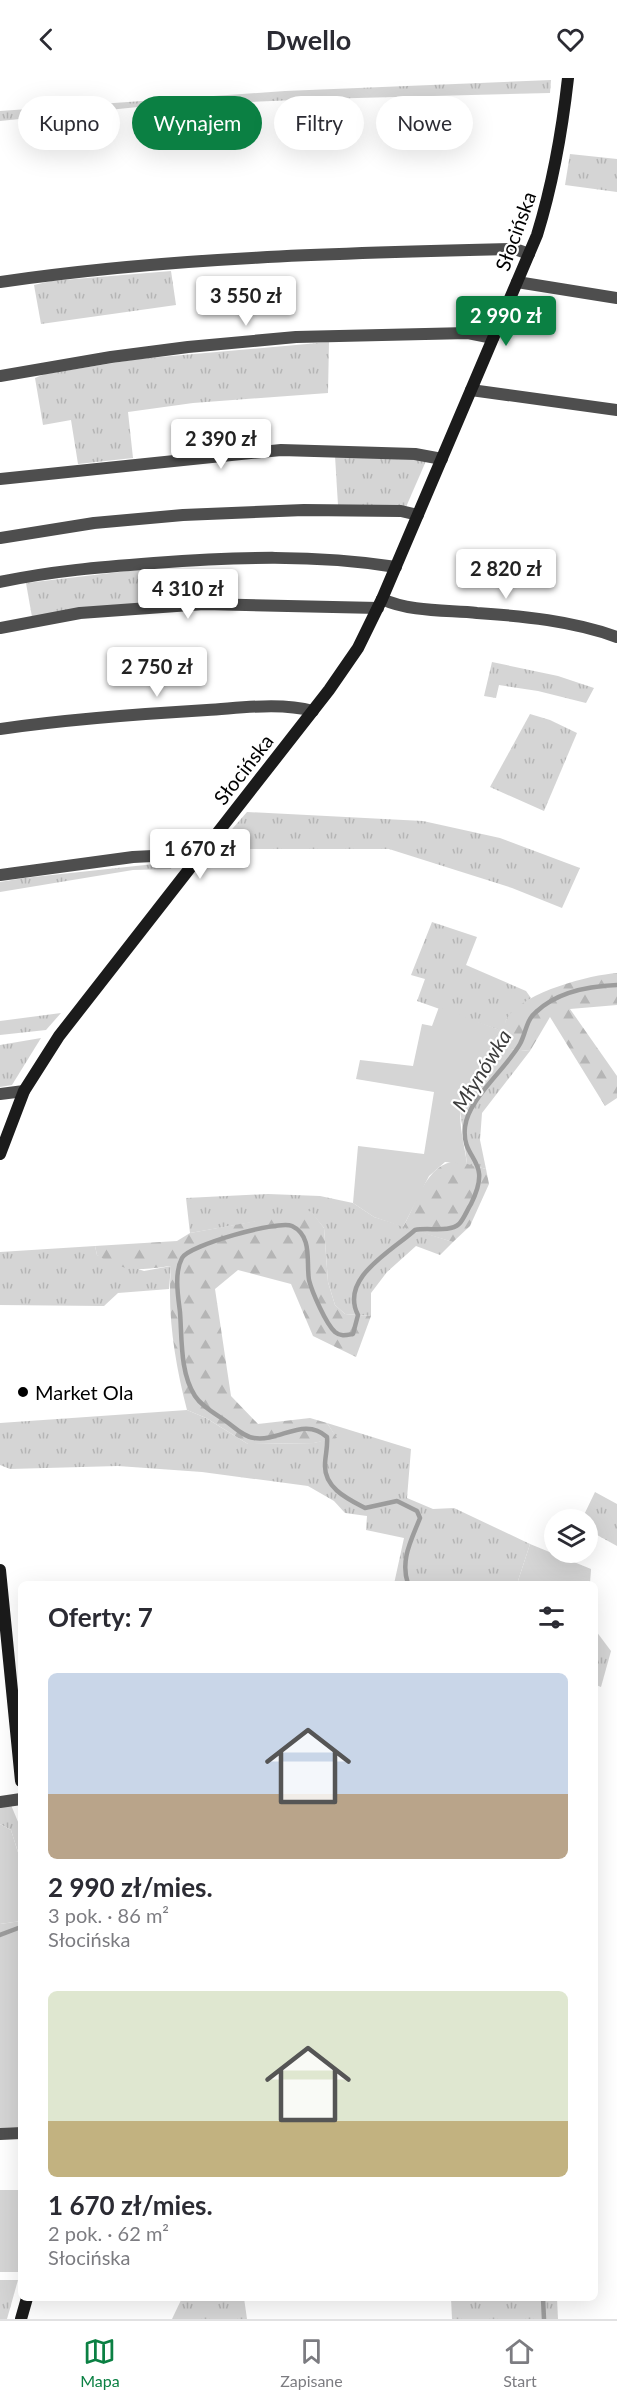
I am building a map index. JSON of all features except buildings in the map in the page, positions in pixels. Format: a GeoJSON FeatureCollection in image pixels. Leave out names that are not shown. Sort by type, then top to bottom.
{"type":"FeatureCollection","features":[{"type":"Feature","properties":{"kind":"street","name":"Słocińska"},"geometry":{"type":"LineString","coordinates":[[0,1154],[24,1091],[68,1024],[313,711],[358,648],[396,567],[529,255],[550,192],[561,140],[568,78]]}},
{"type":"Feature","properties":{"kind":"street"},"geometry":{"type":"LineString","coordinates":[[0,282],[128,267],[324,253],[515,249],[529,255]]}},
{"type":"Feature","properties":{"kind":"street"},"geometry":{"type":"LineString","coordinates":[[518,282],[617,298]]}},
{"type":"Feature","properties":{"kind":"street"},"geometry":{"type":"LineString","coordinates":[[0,376],[111,357],[296,338],[468,333],[494,338]]}},
{"type":"Feature","properties":{"kind":"street"},"geometry":{"type":"LineString","coordinates":[[471,390],[617,410]]}},
{"type":"Feature","properties":{"kind":"street"},"geometry":{"type":"LineString","coordinates":[[0,479],[281,450],[415,454],[442,459]]}},
{"type":"Feature","properties":{"kind":"street"},"geometry":{"type":"LineString","coordinates":[[0,538],[94,523],[183,515],[304,510],[401,511],[418,514]]}},
{"type":"Feature","properties":{"kind":"street"},"geometry":{"type":"LineString","coordinates":[[0,582],[51,571],[236,557],[350,560],[396,567]]}},
{"type":"Feature","properties":{"kind":"street"},"geometry":{"type":"LineString","coordinates":[[0,628],[80,613],[204,604],[380,603],[533,618],[598,630],[617,637]]}},
{"type":"Feature","properties":{"kind":"street"},"geometry":{"type":"LineString","coordinates":[[0,729],[100,716],[236,708],[298,707],[313,711]]}},
{"type":"Feature","properties":{"kind":"street"},"geometry":{"type":"LineString","coordinates":[[0,875],[133,857],[173,855],[192,865]]}},
{"type":"Feature","properties":{"kind":"street"},"geometry":{"type":"LineString","coordinates":[[0,1094],[24,1091]]}},
{"type":"Feature","properties":{"kind":"street"},"geometry":{"type":"LineString","coordinates":[[0,1570],[18,1751]]}},
{"type":"Feature","properties":{"kind":"street"},"geometry":{"type":"LineString","coordinates":[[0,1802],[18,1799]]}},
{"type":"Feature","properties":{"kind":"street"},"geometry":{"type":"LineString","coordinates":[[0,2134],[18,2133]]}},
{"type":"Feature","properties":{"kind":"street"},"geometry":{"type":"LineString","coordinates":[[21,2319],[26,2301]]}},
{"type":"Feature","properties":{"kind":"green space"},"geometry":{"type":"Polygon","coordinates":[[[551,80],[550,93],[364,98],[364,96],[274,96],[274,101],[262,102],[262,96],[214,96],[551,80]]]}},
{"type":"Feature","properties":{"kind":"green space"},"geometry":{"type":"Polygon","coordinates":[[[132,102],[132,108],[120,109],[120,103],[132,102]]]}},
{"type":"Feature","properties":{"kind":"green space"},"geometry":{"type":"Polygon","coordinates":[[[18,110],[18,119],[0,121],[0,111],[18,110]]]}},
{"type":"Feature","properties":{"kind":"green space"},"geometry":{"type":"Polygon","coordinates":[[[570,154],[617,159],[617,192],[565,185],[570,154]]]}},
{"type":"Feature","properties":{"kind":"green space"},"geometry":{"type":"Polygon","coordinates":[[[171,271],[176,305],[41,324],[34,285],[51,281],[171,271]]]}},
{"type":"Feature","properties":{"kind":"green space"},"geometry":{"type":"Polygon","coordinates":[[[329,342],[328,393],[193,403],[128,412],[133,458],[78,464],[71,420],[43,425],[35,378],[45,374],[138,359],[329,342]]]}},
{"type":"Feature","properties":{"kind":"green space"},"geometry":{"type":"Polygon","coordinates":[[[335,456],[426,461],[406,507],[338,505],[335,456]]]}},
{"type":"Feature","properties":{"kind":"green space"},"geometry":{"type":"Polygon","coordinates":[[[145,569],[147,604],[32,617],[26,583],[145,569]]]}},
{"type":"Feature","properties":{"kind":"green space"},"geometry":{"type":"Polygon","coordinates":[[[492,662],[558,676],[594,688],[586,703],[538,691],[499,685],[496,698],[484,696],[492,662]]]}},
{"type":"Feature","properties":{"kind":"green space"},"geometry":{"type":"Polygon","coordinates":[[[530,714],[550,720],[577,733],[544,811],[490,787],[530,714]]]}},
{"type":"Feature","properties":{"kind":"green space"},"geometry":{"type":"Polygon","coordinates":[[[247,812],[423,821],[500,838],[580,868],[562,908],[512,888],[389,849],[221,849],[219,844],[247,812]]]}},
{"type":"Feature","properties":{"kind":"green space"},"geometry":{"type":"Polygon","coordinates":[[[173,862],[171,869],[133,870],[0,892],[0,882],[173,862]]]}},
{"type":"Feature","properties":{"kind":"green space"},"geometry":{"type":"Polygon","coordinates":[[[432,922],[477,937],[466,965],[526,991],[531,998],[506,1020],[505,1032],[417,1001],[425,979],[411,975],[432,922]]]}},
{"type":"Feature","properties":{"kind":"green space"},"geometry":{"type":"Polygon","coordinates":[[[617,973],[617,1005],[570,1009],[617,1076],[617,1098],[605,1106],[550,1017],[530,1051],[499,1048],[506,1020],[525,1002],[556,987],[590,977],[617,973]]]}},
{"type":"Feature","properties":{"kind":"green space"},"geometry":{"type":"Polygon","coordinates":[[[439,1007],[505,1032],[495,1051],[474,1078],[461,1108],[460,1121],[467,1164],[445,1162],[429,1176],[403,1227],[374,1217],[353,1203],[358,1146],[424,1154],[434,1092],[356,1079],[360,1060],[413,1066],[422,1024],[432,1026],[439,1007]]]}},
{"type":"Feature","properties":{"kind":"green space"},"geometry":{"type":"Polygon","coordinates":[[[61,1013],[46,1030],[0,1035],[0,1021],[61,1013]]]}},
{"type":"Feature","properties":{"kind":"green space"},"geometry":{"type":"Polygon","coordinates":[[[41,1038],[12,1085],[0,1087],[0,1045],[41,1038]]]}},
{"type":"Feature","properties":{"kind":"green space"},"geometry":{"type":"Polygon","coordinates":[[[499,1048],[530,1051],[482,1113],[480,1140],[486,1169],[467,1164],[460,1109],[470,1086],[499,1048]]]}},
{"type":"Feature","properties":{"kind":"green space"},"geometry":{"type":"Polygon","coordinates":[[[457,1161],[486,1169],[489,1184],[470,1226],[453,1242],[403,1227],[430,1176],[446,1163],[457,1161]]]}},
{"type":"Feature","properties":{"kind":"green space"},"geometry":{"type":"Polygon","coordinates":[[[268,1194],[320,1196],[353,1203],[374,1217],[453,1242],[440,1255],[416,1246],[387,1272],[371,1293],[371,1316],[345,1314],[335,1305],[328,1282],[324,1228],[311,1212],[190,1233],[186,1198],[268,1194]]]}},
{"type":"Feature","properties":{"kind":"green space"},"geometry":{"type":"Polygon","coordinates":[[[311,1211],[324,1228],[328,1282],[335,1305],[345,1314],[371,1316],[356,1357],[313,1336],[291,1284],[238,1270],[215,1289],[231,1396],[258,1424],[310,1418],[327,1423],[337,1438],[314,1443],[248,1444],[206,1418],[187,1410],[173,1339],[170,1303],[171,1266],[133,1269],[116,1265],[97,1255],[95,1246],[177,1241],[190,1233],[311,1211]]]}},
{"type":"Feature","properties":{"kind":"green space"},"geometry":{"type":"Polygon","coordinates":[[[95,1246],[97,1255],[144,1271],[171,1266],[169,1289],[118,1293],[104,1306],[0,1305],[0,1252],[95,1246]]]}},
{"type":"Feature","properties":{"kind":"green space"},"geometry":{"type":"Polygon","coordinates":[[[187,1410],[206,1418],[248,1444],[314,1443],[336,1437],[327,1423],[411,1449],[407,1498],[433,1509],[454,1508],[530,1544],[518,1581],[395,1581],[404,1538],[366,1530],[367,1516],[345,1513],[334,1501],[308,1486],[202,1472],[118,1466],[10,1469],[0,1465],[0,1423],[187,1410]]]}},
{"type":"Feature","properties":{"kind":"green space"},"geometry":{"type":"Polygon","coordinates":[[[595,1492],[617,1504],[617,1546],[598,1536],[598,1509],[587,1509],[595,1492]]]}},
{"type":"Feature","properties":{"kind":"green space"},"geometry":{"type":"Polygon","coordinates":[[[530,1544],[544,1550],[544,1563],[576,1563],[591,1569],[590,1581],[518,1581],[530,1544]]]}},
{"type":"Feature","properties":{"kind":"green space"},"geometry":{"type":"Polygon","coordinates":[[[598,1634],[611,1651],[601,1687],[598,1686],[598,1634]]]}},
{"type":"Feature","properties":{"kind":"green space"},"geometry":{"type":"Polygon","coordinates":[[[11,1805],[18,1822],[18,1852],[11,1830],[0,1824],[0,1807],[11,1805]]]}},
{"type":"Feature","properties":{"kind":"green space"},"geometry":{"type":"Polygon","coordinates":[[[0,1824],[11,1830],[18,1852],[18,1921],[0,1924],[0,1824]]]}},
{"type":"Feature","properties":{"kind":"green space"},"geometry":{"type":"Polygon","coordinates":[[[18,1921],[18,1930],[0,1936],[0,1924],[18,1921]]]}},
{"type":"Feature","properties":{"kind":"green space"},"geometry":{"type":"Polygon","coordinates":[[[18,1930],[18,2127],[0,2128],[0,1936],[18,1930]]]}},
{"type":"Feature","properties":{"kind":"green space"},"geometry":{"type":"Polygon","coordinates":[[[0,2190],[18,2190],[18,2272],[0,2272],[0,2190]]]}},
{"type":"Feature","properties":{"kind":"green space"},"geometry":{"type":"Polygon","coordinates":[[[0,2280],[18,2280],[7,2319],[0,2319],[0,2280]]]}},
{"type":"Feature","properties":{"kind":"green space"},"geometry":{"type":"Polygon","coordinates":[[[181,2301],[244,2301],[247,2319],[172,2319],[181,2301]]]}},
{"type":"Feature","properties":{"kind":"green space"},"geometry":{"type":"Polygon","coordinates":[[[451,2301],[557,2301],[558,2319],[452,2319],[451,2301]]]}},
{"type":"Feature","properties":{"kind":"waterway","name":"Młynówka"},"geometry":{"type":"LineString","coordinates":[[407,1581],[406,1559],[420,1518],[417,1511],[397,1501],[365,1508],[338,1492],[328,1480],[326,1473],[327,1437],[318,1431],[301,1429],[273,1437],[250,1437],[201,1404],[195,1396],[190,1387],[183,1356],[177,1285],[182,1258],[200,1247],[234,1235],[270,1227],[292,1226],[299,1230],[306,1243],[309,1280],[316,1300],[331,1328],[337,1334],[353,1334],[358,1315],[354,1302],[356,1289],[371,1266],[415,1230],[455,1227],[464,1217],[477,1189],[479,1177],[465,1138],[468,1116],[480,1095],[514,1054],[533,1015],[554,999],[574,991],[617,985]]}},
{"type":"Feature","properties":{"kind":"waterway"},"geometry":{"type":"LineString","coordinates":[[0,1935],[18,1928]]}},
{"type":"Feature","properties":{"kind":"waterway","name":"Młynówka"},"geometry":{"type":"LineString","coordinates":[[543,2301],[544,2319]]}},
{"type":"Feature","properties":{"kind":"place","name":"Market Ola"},"geometry":{"type":"Point","coordinates":[23,1392]}}]}
